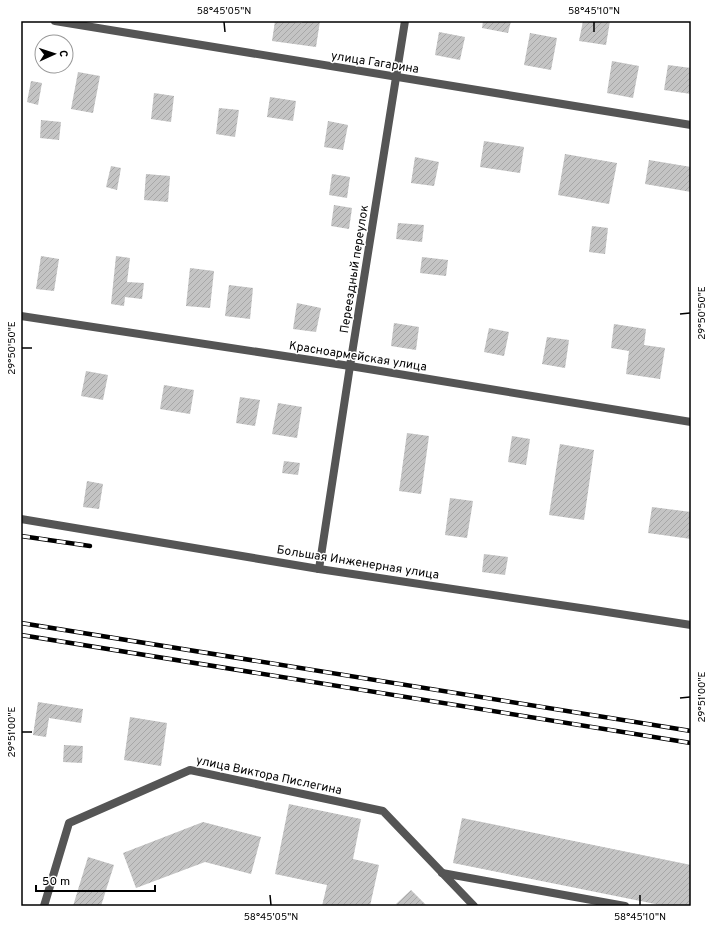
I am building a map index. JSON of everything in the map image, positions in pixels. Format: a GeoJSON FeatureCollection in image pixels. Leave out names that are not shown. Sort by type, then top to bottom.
{"type":"FeatureCollection","features":[{"type":"Feature","properties":{"kind":"street","name":"улица Гагарина"},"geometry":{"type":"LineString","coordinates":[[56,21],[691,125]]}},
{"type":"Feature","properties":{"kind":"street","name":"Переездный переулок"},"geometry":{"type":"LineString","coordinates":[[319,569],[405,21]]}},
{"type":"Feature","properties":{"kind":"street","name":"Красноармейская улица"},"geometry":{"type":"LineString","coordinates":[[21,316],[350,366],[691,422]]}},
{"type":"Feature","properties":{"kind":"street","name":"Большая Инженерная улица"},"geometry":{"type":"LineString","coordinates":[[21,519],[319,569],[587,608],[691,625]]}},
{"type":"Feature","properties":{"kind":"street","name":"улица Виктора Пислегина"},"geometry":{"type":"LineString","coordinates":[[44,906],[69,823],[190,770],[383,812],[474,906]]}},
{"type":"Feature","properties":{"kind":"street"},"geometry":{"type":"LineString","coordinates":[[442,873],[625,906]]}},
{"type":"Feature","properties":{"kind":"building"},"geometry":{"type":"Polygon","coordinates":[[[275,21],[302,23],[302,21],[320,21],[316,47],[272,41],[275,21]]]}},
{"type":"Feature","properties":{"kind":"building"},"geometry":{"type":"Polygon","coordinates":[[[483,21],[511,21],[508,33],[482,28],[483,21]]]}},
{"type":"Feature","properties":{"kind":"building"},"geometry":{"type":"Polygon","coordinates":[[[583,21],[610,21],[606,45],[579,41],[583,21]]]}},
{"type":"Feature","properties":{"kind":"building"},"geometry":{"type":"Polygon","coordinates":[[[439,32],[465,37],[460,60],[435,55],[439,32]]]}},
{"type":"Feature","properties":{"kind":"building"},"geometry":{"type":"Polygon","coordinates":[[[530,33],[557,38],[551,70],[524,65],[530,33]]]}},
{"type":"Feature","properties":{"kind":"building"},"geometry":{"type":"Polygon","coordinates":[[[612,61],[639,66],[633,98],[607,93],[612,61]]]}},
{"type":"Feature","properties":{"kind":"building"},"geometry":{"type":"Polygon","coordinates":[[[668,65],[691,68],[691,94],[664,90],[668,65]]]}},
{"type":"Feature","properties":{"kind":"building"},"geometry":{"type":"Polygon","coordinates":[[[78,72],[100,76],[93,113],[71,109],[78,72]]]}},
{"type":"Feature","properties":{"kind":"building"},"geometry":{"type":"Polygon","coordinates":[[[31,81],[42,83],[38,105],[27,102],[31,81]]]}},
{"type":"Feature","properties":{"kind":"building"},"geometry":{"type":"Polygon","coordinates":[[[154,93],[174,96],[171,122],[151,119],[154,93]]]}},
{"type":"Feature","properties":{"kind":"building"},"geometry":{"type":"Polygon","coordinates":[[[270,97],[296,101],[293,121],[267,117],[270,97]]]}},
{"type":"Feature","properties":{"kind":"building"},"geometry":{"type":"Polygon","coordinates":[[[219,108],[239,110],[235,137],[216,134],[219,108]]]}},
{"type":"Feature","properties":{"kind":"building"},"geometry":{"type":"Polygon","coordinates":[[[41,120],[61,122],[59,140],[40,138],[41,120]]]}},
{"type":"Feature","properties":{"kind":"building"},"geometry":{"type":"Polygon","coordinates":[[[328,121],[348,125],[343,150],[324,147],[328,121]]]}},
{"type":"Feature","properties":{"kind":"building"},"geometry":{"type":"Polygon","coordinates":[[[484,141],[524,147],[520,173],[480,167],[484,141]]]}},
{"type":"Feature","properties":{"kind":"building"},"geometry":{"type":"Polygon","coordinates":[[[565,154],[617,163],[609,204],[558,195],[565,154]]]}},
{"type":"Feature","properties":{"kind":"building"},"geometry":{"type":"Polygon","coordinates":[[[415,157],[439,162],[434,186],[411,183],[415,157]]]}},
{"type":"Feature","properties":{"kind":"building"},"geometry":{"type":"Polygon","coordinates":[[[649,160],[691,167],[691,192],[645,184],[649,160]]]}},
{"type":"Feature","properties":{"kind":"building"},"geometry":{"type":"Polygon","coordinates":[[[111,166],[121,168],[117,190],[106,187],[111,166]]]}},
{"type":"Feature","properties":{"kind":"building"},"geometry":{"type":"Polygon","coordinates":[[[146,174],[170,176],[168,202],[144,200],[146,174]]]}},
{"type":"Feature","properties":{"kind":"building"},"geometry":{"type":"Polygon","coordinates":[[[332,174],[350,177],[347,198],[329,195],[332,174]]]}},
{"type":"Feature","properties":{"kind":"building"},"geometry":{"type":"Polygon","coordinates":[[[334,205],[352,208],[349,229],[331,226],[334,205]]]}},
{"type":"Feature","properties":{"kind":"building"},"geometry":{"type":"Polygon","coordinates":[[[398,223],[424,225],[422,242],[396,239],[398,223]]]}},
{"type":"Feature","properties":{"kind":"building"},"geometry":{"type":"Polygon","coordinates":[[[592,226],[608,228],[605,254],[589,252],[592,226]]]}},
{"type":"Feature","properties":{"kind":"building"},"geometry":{"type":"Polygon","coordinates":[[[41,256],[59,259],[54,291],[36,289],[41,256]]]}},
{"type":"Feature","properties":{"kind":"building"},"geometry":{"type":"Polygon","coordinates":[[[116,256],[130,258],[127,282],[144,283],[142,299],[125,297],[124,306],[111,304],[116,256]]]}},
{"type":"Feature","properties":{"kind":"building"},"geometry":{"type":"Polygon","coordinates":[[[422,257],[448,260],[446,276],[420,273],[422,257]]]}},
{"type":"Feature","properties":{"kind":"building"},"geometry":{"type":"Polygon","coordinates":[[[190,268],[214,271],[210,308],[186,306],[190,268]]]}},
{"type":"Feature","properties":{"kind":"building"},"geometry":{"type":"Polygon","coordinates":[[[229,285],[253,288],[250,319],[225,316],[229,285]]]}},
{"type":"Feature","properties":{"kind":"building"},"geometry":{"type":"Polygon","coordinates":[[[297,303],[321,308],[316,332],[293,329],[297,303]]]}},
{"type":"Feature","properties":{"kind":"building"},"geometry":{"type":"Polygon","coordinates":[[[394,323],[419,327],[416,350],[391,346],[394,323]]]}},
{"type":"Feature","properties":{"kind":"building"},"geometry":{"type":"Polygon","coordinates":[[[614,324],[646,329],[644,345],[665,348],[660,379],[626,374],[629,351],[611,348],[614,324]]]}},
{"type":"Feature","properties":{"kind":"building"},"geometry":{"type":"Polygon","coordinates":[[[489,328],[509,332],[504,356],[484,352],[489,328]]]}},
{"type":"Feature","properties":{"kind":"building"},"geometry":{"type":"Polygon","coordinates":[[[547,337],[569,340],[565,368],[542,364],[547,337]]]}},
{"type":"Feature","properties":{"kind":"building"},"geometry":{"type":"Polygon","coordinates":[[[86,371],[108,375],[103,400],[81,396],[86,371]]]}},
{"type":"Feature","properties":{"kind":"building"},"geometry":{"type":"Polygon","coordinates":[[[164,385],[194,390],[190,414],[160,409],[164,385]]]}},
{"type":"Feature","properties":{"kind":"building"},"geometry":{"type":"Polygon","coordinates":[[[240,397],[260,400],[255,426],[236,423],[240,397]]]}},
{"type":"Feature","properties":{"kind":"building"},"geometry":{"type":"Polygon","coordinates":[[[278,403],[302,407],[297,438],[272,434],[278,403]]]}},
{"type":"Feature","properties":{"kind":"building"},"geometry":{"type":"Polygon","coordinates":[[[407,433],[429,436],[421,494],[399,491],[407,433]]]}},
{"type":"Feature","properties":{"kind":"building"},"geometry":{"type":"Polygon","coordinates":[[[512,436],[530,439],[526,465],[508,462],[512,436]]]}},
{"type":"Feature","properties":{"kind":"building"},"geometry":{"type":"Polygon","coordinates":[[[560,444],[594,450],[584,520],[549,515],[560,444]]]}},
{"type":"Feature","properties":{"kind":"building"},"geometry":{"type":"Polygon","coordinates":[[[284,461],[300,463],[298,475],[282,473],[284,461]]]}},
{"type":"Feature","properties":{"kind":"building"},"geometry":{"type":"Polygon","coordinates":[[[87,481],[103,484],[99,509],[83,507],[87,481]]]}},
{"type":"Feature","properties":{"kind":"building"},"geometry":{"type":"Polygon","coordinates":[[[450,498],[473,501],[467,538],[445,535],[450,498]]]}},
{"type":"Feature","properties":{"kind":"building"},"geometry":{"type":"Polygon","coordinates":[[[652,507],[691,512],[691,539],[648,533],[652,507]]]}},
{"type":"Feature","properties":{"kind":"building"},"geometry":{"type":"Polygon","coordinates":[[[484,554],[508,557],[505,575],[482,572],[484,554]]]}},
{"type":"Feature","properties":{"kind":"building"},"geometry":{"type":"Polygon","coordinates":[[[38,702],[83,709],[81,723],[49,718],[46,737],[33,735],[38,702]]]}},
{"type":"Feature","properties":{"kind":"building"},"geometry":{"type":"Polygon","coordinates":[[[130,717],[167,723],[161,766],[124,760],[130,717]]]}},
{"type":"Feature","properties":{"kind":"building"},"geometry":{"type":"Polygon","coordinates":[[[64,745],[83,746],[82,763],[63,762],[64,745]]]}},
{"type":"Feature","properties":{"kind":"building"},"geometry":{"type":"Polygon","coordinates":[[[289,804],[361,819],[353,859],[379,865],[370,906],[322,906],[327,885],[275,874],[289,804]]]}},
{"type":"Feature","properties":{"kind":"building"},"geometry":{"type":"Polygon","coordinates":[[[462,818],[691,865],[691,906],[665,906],[453,863],[462,818]]]}},
{"type":"Feature","properties":{"kind":"building"},"geometry":{"type":"Polygon","coordinates":[[[203,822],[261,837],[251,874],[205,862],[136,888],[123,853],[203,822]]]}},
{"type":"Feature","properties":{"kind":"building"},"geometry":{"type":"Polygon","coordinates":[[[88,857],[114,865],[101,906],[73,906],[88,857]]]}},
{"type":"Feature","properties":{"kind":"building"},"geometry":{"type":"Polygon","coordinates":[[[411,890],[427,906],[398,906],[396,904],[411,890]]]}},
{"type":"Feature","properties":{"kind":"railway"},"geometry":{"type":"LineString","coordinates":[[21,536],[90,546]]}},
{"type":"Feature","properties":{"kind":"railway"},"geometry":{"type":"LineString","coordinates":[[21,623],[691,731]]}},
{"type":"Feature","properties":{"kind":"railway"},"geometry":{"type":"LineString","coordinates":[[21,635],[691,743]]}}]}
